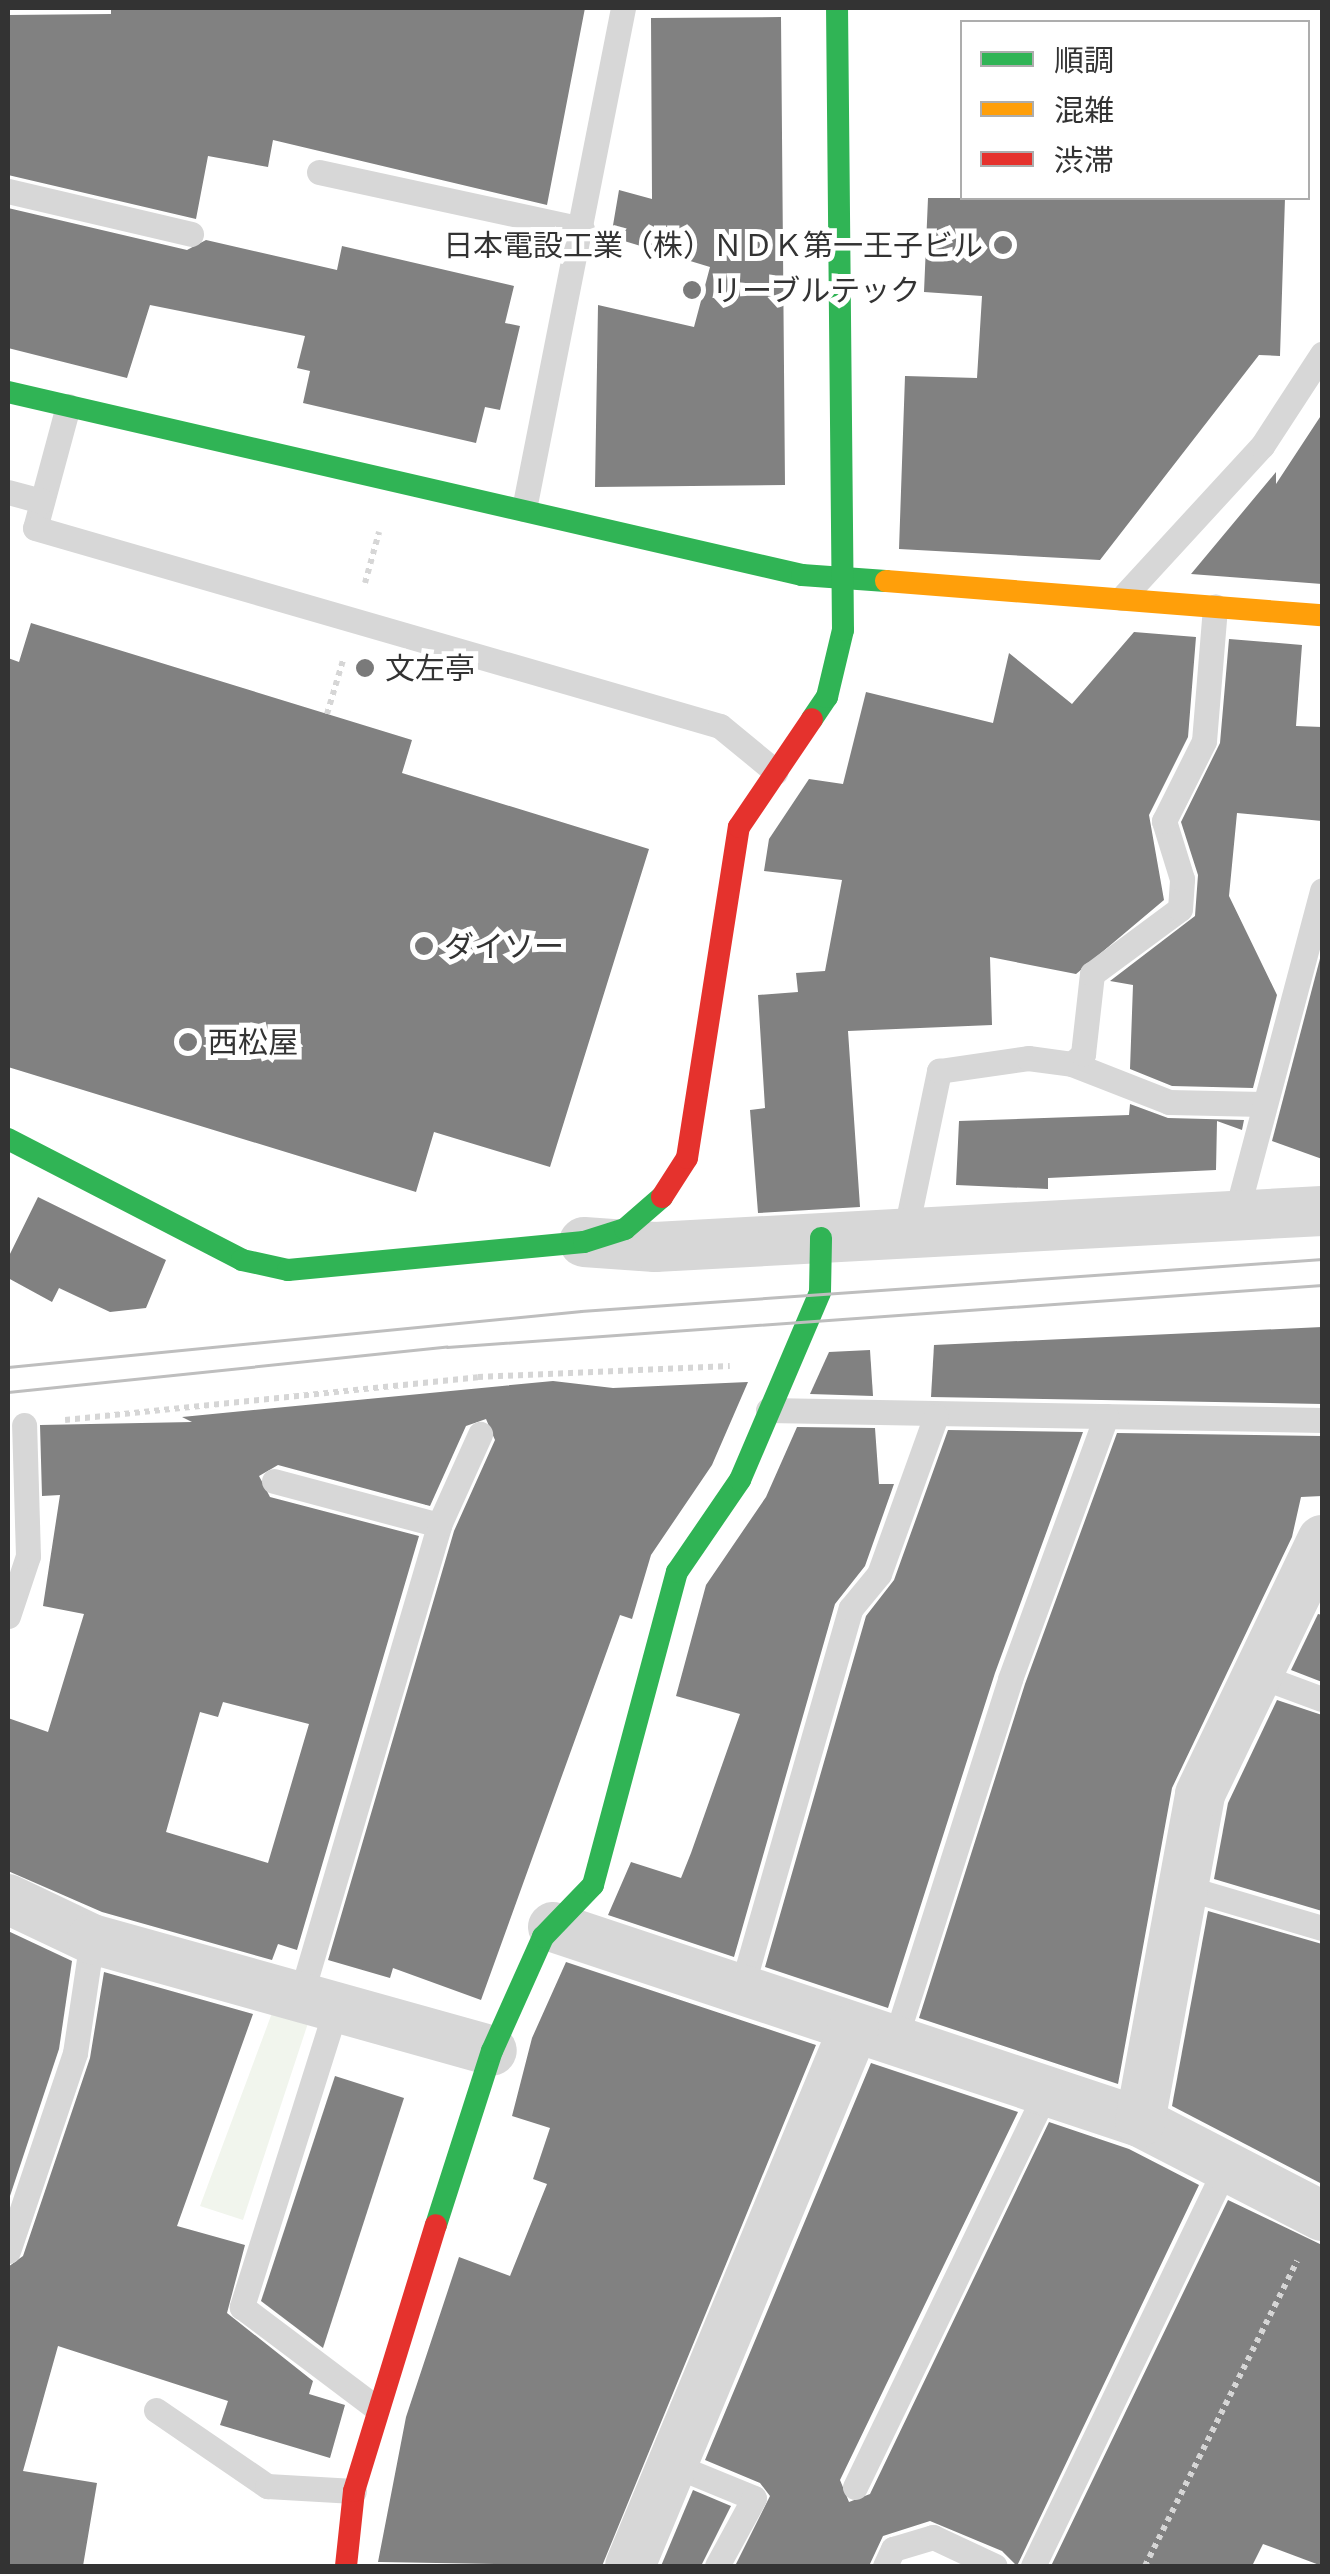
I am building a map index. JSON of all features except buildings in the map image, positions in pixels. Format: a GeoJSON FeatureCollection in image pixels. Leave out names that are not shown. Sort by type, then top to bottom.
{"type":"FeatureCollection","features":[{"type":"Feature","properties":{"kind":"street"},"geometry":{"type":"LineString","coordinates":[[584,1242],[640,1220],[687,1158],[739,827],[826,698],[843,630],[839,580],[837,8]]}},
{"type":"Feature","properties":{"kind":"street"},"geometry":{"type":"LineString","coordinates":[[8,392],[839,580],[1322,615]]}},
{"type":"Feature","properties":{"kind":"street"},"geometry":{"type":"LineString","coordinates":[[8,1139],[264,1267],[584,1242],[655,1247],[1322,1210]]}},
{"type":"Feature","properties":{"kind":"street"},"geometry":{"type":"LineString","coordinates":[[346,2566],[354,2491],[376,2408],[492,2051],[552,1927],[594,1885],[678,1572],[740,1480],[779,1378],[820,1292],[821,1238]]}},
{"type":"Feature","properties":{"kind":"street"},"geometry":{"type":"LineString","coordinates":[[1140,2122],[1180,1886],[1200,1794],[1322,1540]]}},
{"type":"Feature","properties":{"kind":"street"},"geometry":{"type":"LineString","coordinates":[[8,1899],[92,1938],[492,2051]]}},
{"type":"Feature","properties":{"kind":"street"},"geometry":{"type":"LineString","coordinates":[[552,1927],[1140,2122],[1322,2216]]}},
{"type":"Feature","properties":{"kind":"street"},"geometry":{"type":"LineString","coordinates":[[630,2566],[875,2032]]}},
{"type":"Feature","properties":{"kind":"lane"},"geometry":{"type":"LineString","coordinates":[[524,508],[623,8]]}},
{"type":"Feature","properties":{"kind":"lane"},"geometry":{"type":"LineString","coordinates":[[319,172],[582,229]]}},
{"type":"Feature","properties":{"kind":"lane"},"geometry":{"type":"LineString","coordinates":[[8,191],[191,234]]}},
{"type":"Feature","properties":{"kind":"lane"},"geometry":{"type":"LineString","coordinates":[[1122,598],[1262,446],[1322,354]]}},
{"type":"Feature","properties":{"kind":"lane"},"geometry":{"type":"LineString","coordinates":[[68,406],[35,528],[720,726],[776,772]]}},
{"type":"Feature","properties":{"kind":"lane"},"geometry":{"type":"LineString","coordinates":[[8,492],[42,501]]}},
{"type":"Feature","properties":{"kind":"lane"},"geometry":{"type":"LineString","coordinates":[[1072,1064],[1083,1054],[1092,974],[1180,909],[1182,879],[1164,821],[1204,741],[1215,606]]}},
{"type":"Feature","properties":{"kind":"lane"},"geometry":{"type":"LineString","coordinates":[[1236,1214],[1322,890]]}},
{"type":"Feature","properties":{"kind":"lane"},"geometry":{"type":"LineString","coordinates":[[906,1234],[939,1071],[1028,1058],[1072,1064],[1169,1102],[1263,1104]]}},
{"type":"Feature","properties":{"kind":"lane"},"geometry":{"type":"LineString","coordinates":[[768,1410],[1322,1420]]}},
{"type":"Feature","properties":{"kind":"lane"},"geometry":{"type":"LineString","coordinates":[[742,1987],[851,1608],[880,1574],[936,1416]]}},
{"type":"Feature","properties":{"kind":"lane"},"geometry":{"type":"LineString","coordinates":[[875,2032],[1106,1416]]}},
{"type":"Feature","properties":{"kind":"lane"},"geometry":{"type":"LineString","coordinates":[[8,1616],[28,1556],[24,1425]]}},
{"type":"Feature","properties":{"kind":"lane"},"geometry":{"type":"LineString","coordinates":[[376,2408],[242,2306],[439,1525],[480,1434]]}},
{"type":"Feature","properties":{"kind":"lane"},"geometry":{"type":"LineString","coordinates":[[274,1480],[439,1525]]}},
{"type":"Feature","properties":{"kind":"lane"},"geometry":{"type":"LineString","coordinates":[[1257,1675],[1322,1700]]}},
{"type":"Feature","properties":{"kind":"lane"},"geometry":{"type":"LineString","coordinates":[[1180,1886],[1322,1928]]}},
{"type":"Feature","properties":{"kind":"lane"},"geometry":{"type":"LineString","coordinates":[[8,2251],[74,2053],[92,1938]]}},
{"type":"Feature","properties":{"kind":"lane"},"geometry":{"type":"LineString","coordinates":[[855,2487],[1046,2092]]}},
{"type":"Feature","properties":{"kind":"lane"},"geometry":{"type":"LineString","coordinates":[[1033,2566],[1226,2165]]}},
{"type":"Feature","properties":{"kind":"lane"},"geometry":{"type":"LineString","coordinates":[[156,2410],[267,2486],[354,2491]]}},
{"type":"Feature","properties":{"kind":"lane"},"geometry":{"type":"LineString","coordinates":[[676,2466],[754,2498],[717,2566]]}},
{"type":"Feature","properties":{"kind":"lane"},"geometry":{"type":"LineString","coordinates":[[885,2566],[894,2549],[933,2536],[995,2566]]}},
{"type":"Feature","properties":{"kind":"path"},"geometry":{"type":"LineString","coordinates":[[24,1425],[478,1377],[739,1366],[779,1378]]}},
{"type":"Feature","properties":{"kind":"path"},"geometry":{"type":"LineString","coordinates":[[1145,2566],[1322,2216]]}},
{"type":"Feature","properties":{"kind":"shaded area"},"geometry":{"type":"Polygon","coordinates":[[[275,2005],[311,2014],[243,2220],[200,2206],[275,2005]]]}},
{"type":"Feature","properties":{"kind":"tram line"},"geometry":{"type":"LineString","coordinates":[[8,1367],[581,1311],[1322,1259]]}},
{"type":"Feature","properties":{"kind":"tram line"},"geometry":{"type":"LineString","coordinates":[[8,1392],[447,1347],[1322,1285]]}},
{"type":"Feature","properties":{"kind":"traffic: fast"},"geometry":{"type":"LineString","coordinates":[[812,719],[827,697],[843,630],[837,8]]}},
{"type":"Feature","properties":{"kind":"traffic: fast"},"geometry":{"type":"LineString","coordinates":[[8,392],[802,575],[886,581]]}},
{"type":"Feature","properties":{"kind":"traffic: fast"},"geometry":{"type":"LineString","coordinates":[[8,1139],[242,1260],[288,1270],[584,1242],[625,1229],[662,1197]]}},
{"type":"Feature","properties":{"kind":"traffic: fast"},"geometry":{"type":"LineString","coordinates":[[436,2225],[492,2051],[543,1937],[593,1885],[677,1572],[740,1480],[820,1292],[821,1238]]}},
{"type":"Feature","properties":{"kind":"traffic: slow"},"geometry":{"type":"LineString","coordinates":[[886,581],[1322,615]]}},
{"type":"Feature","properties":{"kind":"traffic: jam"},"geometry":{"type":"LineString","coordinates":[[662,1197],[687,1158],[739,827],[812,719]]}},
{"type":"Feature","properties":{"kind":"traffic: jam"},"geometry":{"type":"LineString","coordinates":[[346,2566],[354,2491],[436,2225]]}},
{"type":"Feature","properties":{"kind":"place","name":"日本電設工業（株）ＮＤＫ第一王子ビル"},"geometry":{"type":"Point","coordinates":[1003,245]}},
{"type":"Feature","properties":{"kind":"place","name":"リーブルテック"},"geometry":{"type":"Point","coordinates":[692,290]}},
{"type":"Feature","properties":{"kind":"place","name":"文左亭"},"geometry":{"type":"Point","coordinates":[365,668]}},
{"type":"Feature","properties":{"kind":"place","name":"ダイソー"},"geometry":{"type":"Point","coordinates":[424,946]}},
{"type":"Feature","properties":{"kind":"place","name":"西松屋"},"geometry":{"type":"Point","coordinates":[188,1042]}}]}
